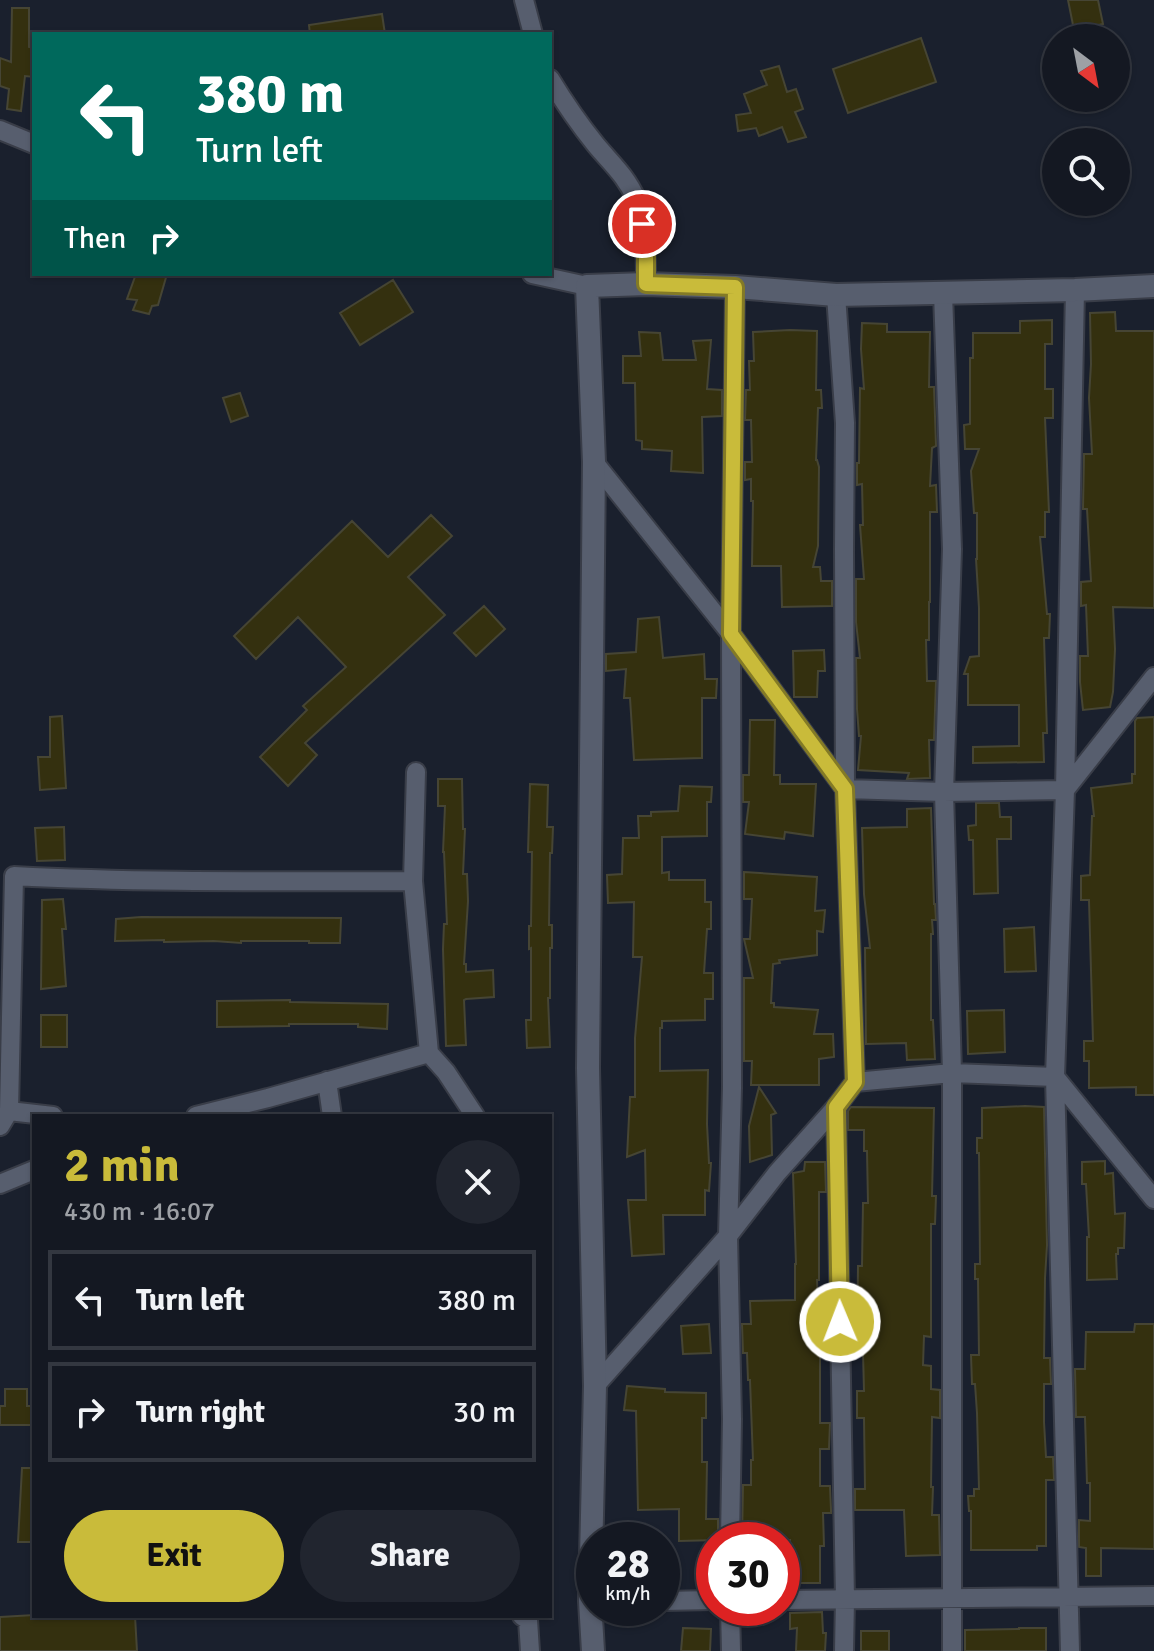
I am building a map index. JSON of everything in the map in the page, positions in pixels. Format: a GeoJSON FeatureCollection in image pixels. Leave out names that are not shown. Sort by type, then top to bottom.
{"type":"FeatureCollection","features":[{"type":"Feature","properties":{"kind":"street"},"geometry":{"type":"LineString","coordinates":[[524,0],[532,32]]}},
{"type":"Feature","properties":{"kind":"street"},"geometry":{"type":"LineString","coordinates":[[552,82],[573,115],[622,173],[636,200],[646,252],[646,284]]}},
{"type":"Feature","properties":{"kind":"street"},"geometry":{"type":"LineString","coordinates":[[0,130],[32,143]]}},
{"type":"Feature","properties":{"kind":"street"},"geometry":{"type":"LineString","coordinates":[[541,276],[587,286],[735,287],[836,295],[1154,286]]}},
{"type":"Feature","properties":{"kind":"street"},"geometry":{"type":"LineString","coordinates":[[587,286],[594,462],[588,1068],[595,1386],[593,1522]]}},
{"type":"Feature","properties":{"kind":"street"},"geometry":{"type":"LineString","coordinates":[[730,1522],[732,1419],[728,1236],[732,1088],[731,634],[735,287]]}},
{"type":"Feature","properties":{"kind":"street"},"geometry":{"type":"LineString","coordinates":[[1070,1651],[1055,1077],[1065,790],[1075,290]]}},
{"type":"Feature","properties":{"kind":"street"},"geometry":{"type":"LineString","coordinates":[[943,293],[952,549],[944,792],[952,1073],[952,1651]]}},
{"type":"Feature","properties":{"kind":"street"},"geometry":{"type":"LineString","coordinates":[[595,1386],[728,1236],[855,1082],[845,789],[845,423],[836,295]]}},
{"type":"Feature","properties":{"kind":"street"},"geometry":{"type":"LineString","coordinates":[[594,462],[731,634],[845,789]]}},
{"type":"Feature","properties":{"kind":"street"},"geometry":{"type":"LineString","coordinates":[[1065,790],[1154,677]]}},
{"type":"Feature","properties":{"kind":"street"},"geometry":{"type":"LineString","coordinates":[[416,772],[413,881],[429,1053],[446,1072],[474,1114]]}},
{"type":"Feature","properties":{"kind":"street"},"geometry":{"type":"LineString","coordinates":[[845,789],[944,792],[1065,790]]}},
{"type":"Feature","properties":{"kind":"street"},"geometry":{"type":"LineString","coordinates":[[32,1117],[4,1118],[14,876],[145,881],[413,881]]}},
{"type":"Feature","properties":{"kind":"street"},"geometry":{"type":"LineString","coordinates":[[203,1114],[429,1053]]}},
{"type":"Feature","properties":{"kind":"street"},"geometry":{"type":"LineString","coordinates":[[855,1082],[952,1073],[1055,1077],[1154,1199]]}},
{"type":"Feature","properties":{"kind":"street"},"geometry":{"type":"LineString","coordinates":[[327,1081],[332,1114]]}},
{"type":"Feature","properties":{"kind":"street"},"geometry":{"type":"LineString","coordinates":[[836,1107],[844,1651]]}},
{"type":"Feature","properties":{"kind":"street"},"geometry":{"type":"LineString","coordinates":[[0,1184],[32,1171]]}},
{"type":"Feature","properties":{"kind":"street"},"geometry":{"type":"LineString","coordinates":[[800,1600],[1154,1596]]}},
{"type":"Feature","properties":{"kind":"street"},"geometry":{"type":"LineString","coordinates":[[526,1618],[530,1651]]}},
{"type":"Feature","properties":{"kind":"street"},"geometry":{"type":"LineString","coordinates":[[592,1626],[593,1651]]}},
{"type":"Feature","properties":{"kind":"street"},"geometry":{"type":"LineString","coordinates":[[730,1626],[731,1651]]}},
{"type":"Feature","properties":{"kind":"building"},"geometry":{"type":"Polygon","coordinates":[[[1068,0],[1098,0],[1103,24],[1073,24],[1068,0]]]}},
{"type":"Feature","properties":{"kind":"building"},"geometry":{"type":"Polygon","coordinates":[[[12,8],[29,8],[32,77],[25,76],[21,111],[7,109],[9,89],[0,86],[0,58],[11,62],[12,8]]]}},
{"type":"Feature","properties":{"kind":"building"},"geometry":{"type":"Polygon","coordinates":[[[382,14],[385,32],[310,32],[309,25],[382,14]]]}},
{"type":"Feature","properties":{"kind":"building"},"geometry":{"type":"Polygon","coordinates":[[[921,38],[936,82],[848,113],[833,69],[921,38]]]}},
{"type":"Feature","properties":{"kind":"building"},"geometry":{"type":"Polygon","coordinates":[[[779,66],[787,92],[796,89],[803,109],[795,112],[806,137],[788,142],[782,127],[759,136],[756,128],[738,131],[736,115],[751,113],[744,94],[767,85],[761,71],[779,66]]]}},
{"type":"Feature","properties":{"kind":"building"},"geometry":{"type":"Polygon","coordinates":[[[135,276],[166,276],[158,305],[152,306],[149,314],[133,310],[137,300],[127,299],[135,276]]]}},
{"type":"Feature","properties":{"kind":"building"},"geometry":{"type":"Polygon","coordinates":[[[393,280],[413,312],[360,345],[340,313],[393,280]]]}},
{"type":"Feature","properties":{"kind":"building"},"geometry":{"type":"Polygon","coordinates":[[[1115,312],[1116,331],[1154,331],[1154,608],[1113,607],[1115,649],[1110,707],[1083,710],[1080,656],[1088,656],[1086,605],[1081,606],[1081,582],[1091,581],[1087,509],[1083,509],[1084,454],[1092,454],[1090,313],[1115,312]]]}},
{"type":"Feature","properties":{"kind":"building"},"geometry":{"type":"Polygon","coordinates":[[[1052,320],[1052,344],[1045,344],[1045,389],[1053,389],[1053,418],[1045,418],[1049,512],[1045,512],[1045,537],[1040,537],[1047,614],[1050,614],[1049,638],[1044,638],[1047,733],[1043,733],[1044,762],[973,763],[973,747],[1019,746],[1019,705],[968,705],[968,674],[964,674],[970,657],[979,656],[977,513],[974,513],[971,471],[979,449],[965,449],[964,425],[970,424],[973,333],[1020,333],[1020,321],[1052,320]]]}},
{"type":"Feature","properties":{"kind":"building"},"geometry":{"type":"Polygon","coordinates":[[[862,323],[887,324],[887,332],[930,332],[929,387],[934,387],[936,446],[932,448],[930,486],[936,485],[937,512],[930,512],[929,640],[926,640],[927,681],[936,681],[934,740],[929,740],[930,778],[907,779],[909,773],[858,770],[861,736],[857,709],[856,658],[860,658],[856,579],[864,579],[860,525],[863,525],[862,484],[857,485],[860,388],[864,389],[862,323]]]}},
{"type":"Feature","properties":{"kind":"building"},"geometry":{"type":"Polygon","coordinates":[[[817,331],[816,390],[821,390],[822,408],[818,408],[818,546],[813,567],[820,567],[821,581],[832,581],[832,606],[782,607],[781,566],[752,566],[753,501],[751,479],[745,480],[745,462],[752,462],[751,420],[745,420],[746,390],[750,390],[749,361],[754,361],[753,332],[817,331]]]}},
{"type":"Feature","properties":{"kind":"building"},"geometry":{"type":"Polygon","coordinates":[[[639,332],[660,333],[663,360],[696,360],[693,341],[711,340],[707,389],[722,390],[722,416],[702,417],[703,473],[671,471],[672,451],[642,449],[642,441],[636,440],[635,383],[623,383],[623,356],[641,356],[639,332]]]}},
{"type":"Feature","properties":{"kind":"building"},"geometry":{"type":"Polygon","coordinates":[[[240,393],[248,416],[231,422],[223,398],[240,393]]]}},
{"type":"Feature","properties":{"kind":"building"},"geometry":{"type":"Polygon","coordinates":[[[431,515],[452,536],[408,577],[445,615],[305,743],[317,755],[288,786],[260,757],[307,710],[303,706],[346,667],[298,617],[256,659],[234,636],[352,521],[388,557],[431,515]]]}},
{"type":"Feature","properties":{"kind":"building"},"geometry":{"type":"Polygon","coordinates":[[[484,606],[505,629],[476,656],[454,633],[484,606]]]}},
{"type":"Feature","properties":{"kind":"building"},"geometry":{"type":"Polygon","coordinates":[[[659,617],[663,658],[704,654],[705,679],[717,679],[716,698],[702,698],[702,758],[634,760],[630,698],[624,698],[626,669],[606,671],[606,654],[636,652],[638,619],[659,617]]]}},
{"type":"Feature","properties":{"kind":"building"},"geometry":{"type":"Polygon","coordinates":[[[824,650],[825,671],[818,671],[817,697],[794,697],[793,651],[824,650]]]}},
{"type":"Feature","properties":{"kind":"building"},"geometry":{"type":"Polygon","coordinates":[[[62,716],[66,788],[40,790],[38,757],[50,757],[50,717],[62,716]]]}},
{"type":"Feature","properties":{"kind":"building"},"geometry":{"type":"Polygon","coordinates":[[[1154,717],[1154,1095],[1136,1095],[1136,1087],[1089,1088],[1089,1061],[1084,1061],[1084,1041],[1093,1041],[1089,900],[1081,900],[1081,876],[1090,875],[1094,816],[1091,788],[1132,783],[1132,774],[1135,774],[1135,721],[1137,718],[1154,717]]]}},
{"type":"Feature","properties":{"kind":"building"},"geometry":{"type":"Polygon","coordinates":[[[750,720],[775,720],[774,775],[780,775],[780,784],[816,784],[813,836],[785,832],[784,839],[745,834],[749,802],[743,802],[743,775],[749,775],[750,720]]]}},
{"type":"Feature","properties":{"kind":"building"},"geometry":{"type":"Polygon","coordinates":[[[438,779],[462,779],[465,829],[463,874],[467,874],[468,901],[466,972],[493,970],[494,997],[464,1000],[466,1045],[446,1046],[443,949],[444,924],[447,924],[443,852],[445,806],[438,806],[438,779]]]}},
{"type":"Feature","properties":{"kind":"building"},"geometry":{"type":"Polygon","coordinates":[[[530,784],[548,785],[547,827],[553,827],[549,925],[552,925],[552,948],[548,998],[550,1047],[527,1048],[526,1020],[531,1020],[530,784]]]}},
{"type":"Feature","properties":{"kind":"building"},"geometry":{"type":"Polygon","coordinates":[[[680,786],[712,787],[711,802],[707,802],[707,836],[662,837],[662,873],[669,872],[669,880],[705,880],[705,902],[711,902],[711,929],[707,929],[704,973],[713,973],[713,999],[705,999],[705,1020],[662,1021],[660,1071],[708,1070],[709,1191],[705,1190],[705,1215],[663,1215],[664,1254],[632,1256],[628,1200],[646,1200],[645,1150],[627,1157],[630,1097],[635,1097],[635,1038],[642,957],[633,957],[634,902],[608,903],[607,875],[622,874],[623,838],[639,838],[638,816],[678,811],[680,786]]]}},
{"type":"Feature","properties":{"kind":"building"},"geometry":{"type":"Polygon","coordinates":[[[976,803],[999,803],[1000,817],[1011,817],[1011,839],[997,839],[998,893],[974,894],[973,840],[969,840],[968,826],[976,825],[976,803]]]}},
{"type":"Feature","properties":{"kind":"building"},"geometry":{"type":"Polygon","coordinates":[[[931,808],[936,920],[932,920],[931,934],[931,1020],[935,1059],[907,1060],[906,1043],[866,1044],[865,948],[870,948],[862,828],[907,827],[907,809],[931,808]]]}},
{"type":"Feature","properties":{"kind":"building"},"geometry":{"type":"Polygon","coordinates":[[[64,827],[65,860],[37,861],[35,828],[64,827]]]}},
{"type":"Feature","properties":{"kind":"building"},"geometry":{"type":"Polygon","coordinates":[[[744,872],[817,877],[815,911],[825,910],[823,932],[817,931],[817,955],[779,960],[780,963],[773,964],[771,1003],[774,1007],[818,1010],[814,1034],[833,1034],[834,1057],[819,1059],[819,1085],[751,1085],[752,1061],[744,1061],[744,978],[753,978],[744,939],[750,939],[752,899],[744,899],[744,872]]]}},
{"type":"Feature","properties":{"kind":"building"},"geometry":{"type":"Polygon","coordinates":[[[63,899],[66,986],[41,989],[42,900],[63,899]]]}},
{"type":"Feature","properties":{"kind":"building"},"geometry":{"type":"Polygon","coordinates":[[[341,918],[340,943],[115,941],[116,919],[341,918]]]}},
{"type":"Feature","properties":{"kind":"building"},"geometry":{"type":"Polygon","coordinates":[[[1034,927],[1036,971],[1005,972],[1004,929],[1034,927]]]}},
{"type":"Feature","properties":{"kind":"building"},"geometry":{"type":"Polygon","coordinates":[[[217,1001],[388,1004],[387,1029],[358,1027],[358,1024],[217,1027],[217,1001]]]}},
{"type":"Feature","properties":{"kind":"building"},"geometry":{"type":"Polygon","coordinates":[[[1004,1010],[1005,1052],[968,1054],[967,1011],[1004,1010]]]}},
{"type":"Feature","properties":{"kind":"building"},"geometry":{"type":"Polygon","coordinates":[[[41,1015],[67,1015],[67,1047],[41,1047],[41,1015]]]}},
{"type":"Feature","properties":{"kind":"building"},"geometry":{"type":"Polygon","coordinates":[[[759,1087],[776,1113],[771,1115],[772,1155],[750,1162],[749,1126],[759,1087]]]}},
{"type":"Feature","properties":{"kind":"building"},"geometry":{"type":"Polygon","coordinates":[[[851,1107],[934,1108],[932,1196],[936,1196],[935,1224],[931,1224],[931,1337],[924,1336],[923,1365],[931,1366],[931,1389],[940,1390],[940,1418],[932,1417],[931,1487],[932,1515],[939,1515],[940,1555],[906,1556],[904,1510],[855,1510],[855,1489],[865,1489],[864,1418],[857,1418],[857,1391],[864,1391],[863,1352],[857,1351],[858,1266],[862,1266],[863,1203],[868,1203],[864,1130],[848,1130],[848,1111],[851,1107]]]}},
{"type":"Feature","properties":{"kind":"building"},"geometry":{"type":"Polygon","coordinates":[[[1044,1107],[1047,1245],[1044,1358],[1050,1358],[1051,1384],[1044,1384],[1044,1422],[1046,1457],[1053,1457],[1054,1480],[1046,1480],[1046,1546],[1037,1546],[1037,1550],[971,1550],[968,1496],[974,1496],[974,1489],[979,1489],[977,1413],[971,1355],[979,1355],[978,1279],[975,1279],[975,1264],[980,1264],[977,1138],[982,1138],[982,1108],[1044,1107]]]}},
{"type":"Feature","properties":{"kind":"building"},"geometry":{"type":"Polygon","coordinates":[[[1105,1161],[1105,1174],[1113,1173],[1115,1214],[1125,1213],[1124,1248],[1118,1248],[1116,1254],[1117,1279],[1087,1280],[1089,1237],[1082,1162],[1105,1161]]]}},
{"type":"Feature","properties":{"kind":"building"},"geometry":{"type":"Polygon","coordinates":[[[805,1162],[825,1162],[826,1192],[819,1192],[817,1280],[820,1423],[830,1423],[829,1449],[820,1449],[820,1486],[830,1486],[831,1513],[823,1513],[824,1546],[820,1546],[820,1583],[800,1583],[800,1522],[742,1522],[743,1485],[751,1485],[753,1460],[750,1380],[747,1353],[743,1353],[742,1324],[751,1324],[750,1301],[795,1300],[793,1173],[804,1171],[805,1162]]]}},
{"type":"Feature","properties":{"kind":"building"},"geometry":{"type":"Polygon","coordinates":[[[709,1324],[711,1353],[683,1354],[681,1326],[709,1324]]]}},
{"type":"Feature","properties":{"kind":"building"},"geometry":{"type":"Polygon","coordinates":[[[1135,1324],[1154,1324],[1154,1549],[1101,1548],[1101,1576],[1086,1576],[1086,1548],[1079,1547],[1079,1520],[1090,1521],[1090,1483],[1087,1483],[1085,1417],[1076,1417],[1075,1369],[1085,1369],[1086,1332],[1134,1332],[1135,1324]]]}},
{"type":"Feature","properties":{"kind":"building"},"geometry":{"type":"Polygon","coordinates":[[[627,1386],[665,1389],[665,1392],[706,1393],[706,1418],[702,1418],[702,1462],[707,1462],[706,1519],[718,1519],[718,1522],[696,1522],[696,1541],[680,1541],[679,1509],[638,1510],[636,1411],[624,1410],[627,1386]]]}},
{"type":"Feature","properties":{"kind":"building"},"geometry":{"type":"Polygon","coordinates":[[[5,1389],[27,1389],[27,1406],[32,1406],[32,1425],[0,1425],[0,1406],[5,1406],[5,1389]]]}},
{"type":"Feature","properties":{"kind":"building"},"geometry":{"type":"Polygon","coordinates":[[[22,1468],[32,1468],[32,1542],[18,1542],[22,1468]]]}},
{"type":"Feature","properties":{"kind":"building"},"geometry":{"type":"Polygon","coordinates":[[[822,1612],[825,1651],[796,1651],[797,1628],[790,1629],[790,1626],[800,1626],[800,1613],[822,1612]]]}},
{"type":"Feature","properties":{"kind":"building"},"geometry":{"type":"Polygon","coordinates":[[[0,1617],[135,1618],[137,1651],[0,1651],[0,1617]]]}},
{"type":"Feature","properties":{"kind":"building"},"geometry":{"type":"Polygon","coordinates":[[[683,1628],[711,1629],[710,1651],[681,1651],[683,1628]]]}},
{"type":"Feature","properties":{"kind":"building"},"geometry":{"type":"Polygon","coordinates":[[[1046,1628],[1046,1651],[965,1651],[965,1630],[1046,1628]]]}},
{"type":"Feature","properties":{"kind":"building"},"geometry":{"type":"Polygon","coordinates":[[[861,1631],[889,1631],[889,1651],[861,1651],[861,1631]]]}},
{"type":"Feature","properties":{"kind":"route"},"geometry":{"type":"LineString","coordinates":[[642,224],[646,284],[735,287],[731,634],[845,789],[855,1082],[836,1107],[840,1322]]}}]}
